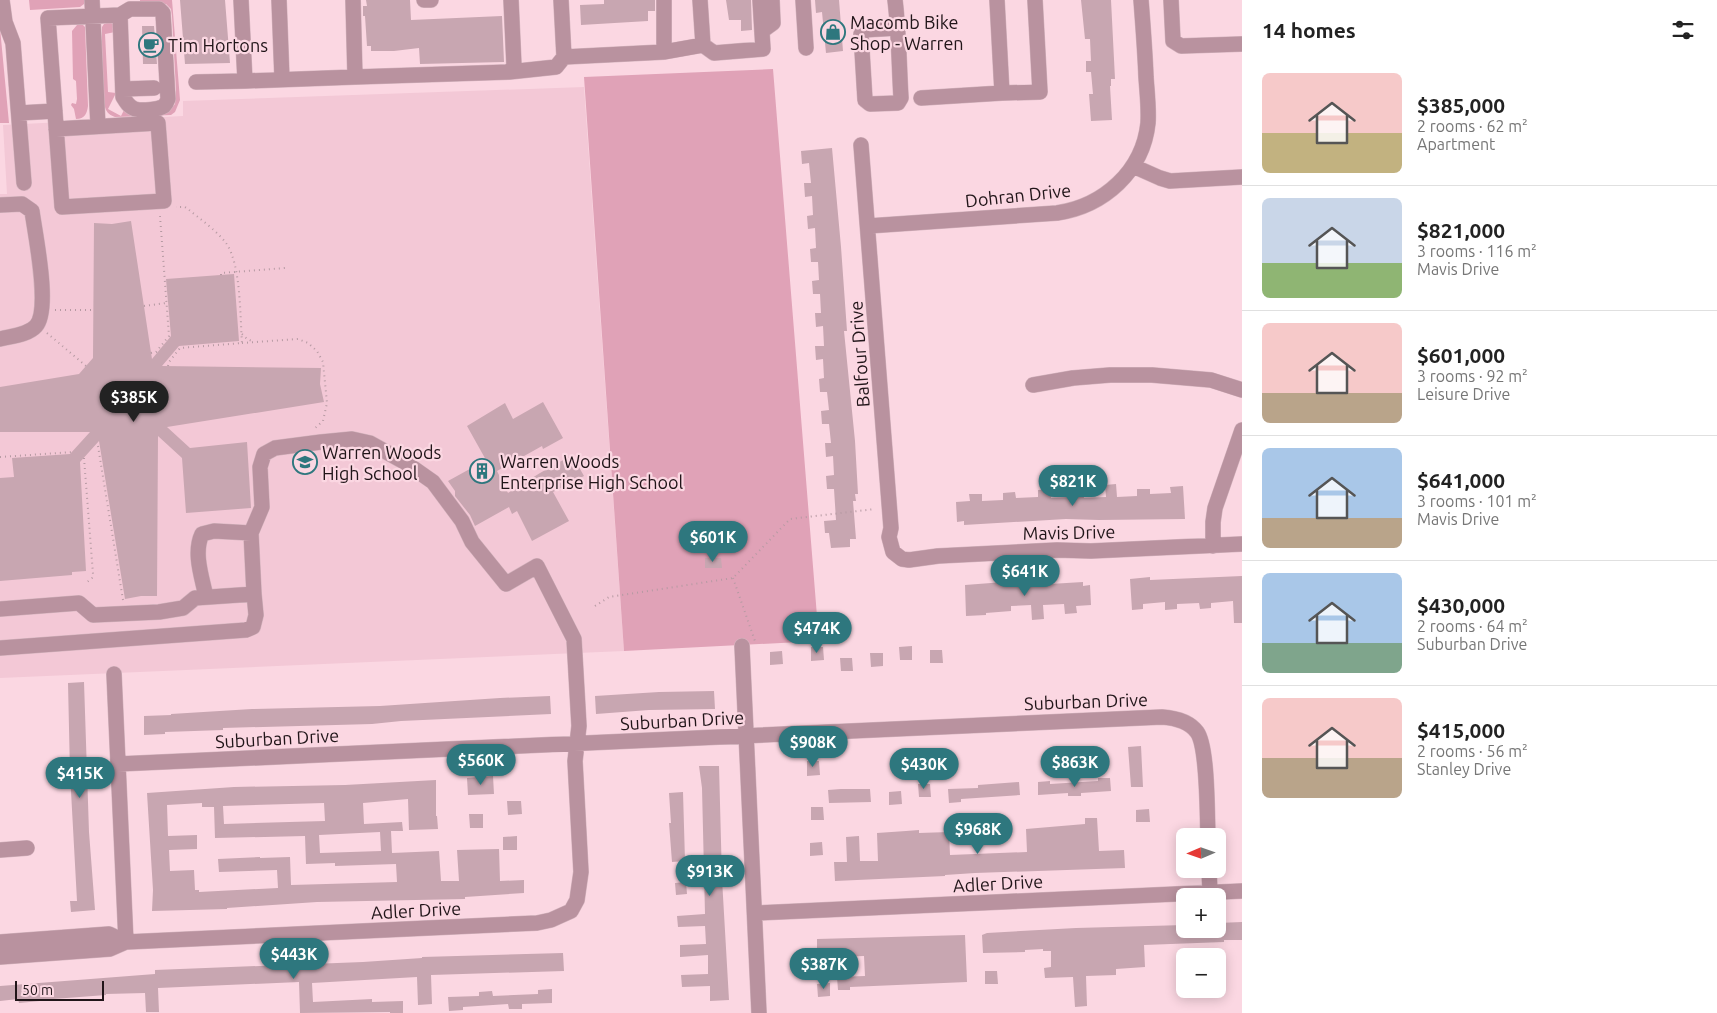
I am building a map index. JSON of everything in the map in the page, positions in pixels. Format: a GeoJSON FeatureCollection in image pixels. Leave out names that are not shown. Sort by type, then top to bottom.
{"type":"FeatureCollection","features":[{"type":"Feature","properties":{"kind":"street"},"geometry":{"type":"LineString","coordinates":[[2,0],[5,22],[13,42],[24,183]]}},
{"type":"Feature","properties":{"kind":"street"},"geometry":{"type":"LineString","coordinates":[[92,0],[98,126]]}},
{"type":"Feature","properties":{"kind":"street"},"geometry":{"type":"LineString","coordinates":[[241,0],[245,81]]}},
{"type":"Feature","properties":{"kind":"street"},"geometry":{"type":"LineString","coordinates":[[278,0],[282,79]]}},
{"type":"Feature","properties":{"kind":"street"},"geometry":{"type":"LineString","coordinates":[[353,0],[355,77]]}},
{"type":"Feature","properties":{"kind":"street"},"geometry":{"type":"LineString","coordinates":[[424,0],[431,0]]}},
{"type":"Feature","properties":{"kind":"street"},"geometry":{"type":"LineString","coordinates":[[508,72],[514,66],[511,0]]}},
{"type":"Feature","properties":{"kind":"street"},"geometry":{"type":"LineString","coordinates":[[196,82],[508,72],[556,67],[564,57],[562,0]]}},
{"type":"Feature","properties":{"kind":"street"},"geometry":{"type":"LineString","coordinates":[[664,0],[664,52]]}},
{"type":"Feature","properties":{"kind":"street"},"geometry":{"type":"LineString","coordinates":[[700,0],[703,45]]}},
{"type":"Feature","properties":{"kind":"street"},"geometry":{"type":"LineString","coordinates":[[564,57],[664,52],[703,45],[714,53],[764,49],[760,0]]}},
{"type":"Feature","properties":{"kind":"street"},"geometry":{"type":"LineString","coordinates":[[762,31],[773,23],[772,0]]}},
{"type":"Feature","properties":{"kind":"street"},"geometry":{"type":"LineString","coordinates":[[803,0],[806,48]]}},
{"type":"Feature","properties":{"kind":"street"},"geometry":{"type":"LineString","coordinates":[[895,0],[898,28],[901,98],[898,103],[870,104],[865,100],[861,34],[863,30],[898,28]]}},
{"type":"Feature","properties":{"kind":"street"},"geometry":{"type":"LineString","coordinates":[[997,0],[1002,93]]}},
{"type":"Feature","properties":{"kind":"street"},"geometry":{"type":"LineString","coordinates":[[921,98],[1040,92],[1034,0]]}},
{"type":"Feature","properties":{"kind":"street","name":"Dohran Drive"},"geometry":{"type":"LineString","coordinates":[[868,226],[1068,211],[1088,204],[1108,193],[1133,166],[1140,151],[1148,122],[1141,0]]}},
{"type":"Feature","properties":{"kind":"street"},"geometry":{"type":"LineString","coordinates":[[1171,0],[1173,41],[1181,46],[1242,44]]}},
{"type":"Feature","properties":{"kind":"street"},"geometry":{"type":"LineString","coordinates":[[56,129],[158,123],[164,201],[62,207],[56,129],[48,18],[120,15],[130,9],[159,9],[163,13],[168,99],[165,105],[160,108],[136,110],[126,104],[123,97],[120,15]]}},
{"type":"Feature","properties":{"kind":"street"},"geometry":{"type":"LineString","coordinates":[[123,89],[154,88]]}},
{"type":"Feature","properties":{"kind":"street"},"geometry":{"type":"LineString","coordinates":[[19,113],[55,111]]}},
{"type":"Feature","properties":{"kind":"street","name":"Balfour Drive"},"geometry":{"type":"LineString","coordinates":[[862,146],[891,528],[889,537],[893,552],[897,556]]}},
{"type":"Feature","properties":{"kind":"street"},"geometry":{"type":"LineString","coordinates":[[1133,166],[1170,181],[1242,177]]}},
{"type":"Feature","properties":{"kind":"street"},"geometry":{"type":"LineString","coordinates":[[0,205],[22,204],[32,211],[41,267],[42,308],[37,325],[27,333],[0,339]]}},
{"type":"Feature","properties":{"kind":"street"},"geometry":{"type":"LineString","coordinates":[[1033,385],[1073,378],[1110,375],[1152,375],[1211,380],[1242,390]]}},
{"type":"Feature","properties":{"kind":"street"},"geometry":{"type":"LineString","coordinates":[[1213,546],[1215,508],[1242,430]]}},
{"type":"Feature","properties":{"kind":"street","name":"Adler Drive"},"geometry":{"type":"LineString","coordinates":[[0,957],[110,949],[126,942],[537,923],[571,911],[577,900],[581,872],[575,761],[578,726],[574,638],[537,566],[506,584],[472,542],[462,521],[433,482],[406,463],[370,442],[352,440],[321,442],[275,448],[264,454],[260,468],[262,507],[251,533]]}},
{"type":"Feature","properties":{"kind":"street"},"geometry":{"type":"LineString","coordinates":[[0,648],[253,628],[256,615],[251,533],[214,530],[202,534],[198,541],[198,564],[206,597]]}},
{"type":"Feature","properties":{"kind":"street","name":"Mavis Drive"},"geometry":{"type":"LineString","coordinates":[[897,556],[909,560],[938,556],[1048,550],[1091,551],[1242,544]]}},
{"type":"Feature","properties":{"kind":"street"},"geometry":{"type":"LineString","coordinates":[[0,609],[79,603],[93,615],[160,612],[184,608],[195,598],[254,594]]}},
{"type":"Feature","properties":{"kind":"street"},"geometry":{"type":"LineString","coordinates":[[93,615],[95,641]]}},
{"type":"Feature","properties":{"kind":"street"},"geometry":{"type":"LineString","coordinates":[[749,645],[747,735],[759,1013]]}},
{"type":"Feature","properties":{"kind":"street"},"geometry":{"type":"LineString","coordinates":[[0,942],[109,934],[126,942],[114,674]]}},
{"type":"Feature","properties":{"kind":"street","name":"Suburban Drive"},"geometry":{"type":"LineString","coordinates":[[118,764],[1162,716],[1176,718],[1192,727],[1198,733],[1202,742],[1208,828]]}},
{"type":"Feature","properties":{"kind":"street"},"geometry":{"type":"LineString","coordinates":[[0,850],[27,848]]}},
{"type":"Feature","properties":{"kind":"street","name":"Adler Drive"},"geometry":{"type":"LineString","coordinates":[[1226,892],[1242,891]]}},
{"type":"Feature","properties":{"kind":"street","name":"Adler Drive"},"geometry":{"type":"LineString","coordinates":[[755,913],[1176,894]]}},
{"type":"Feature","properties":{"kind":"path"},"geometry":{"type":"LineString","coordinates":[[174,207],[185,207],[188,209],[221,237],[230,249],[236,272],[242,343]]}},
{"type":"Feature","properties":{"kind":"path"},"geometry":{"type":"LineString","coordinates":[[151,353],[156,352],[169,336],[159,208]]}},
{"type":"Feature","properties":{"kind":"path"},"geometry":{"type":"LineString","coordinates":[[221,275],[221,273],[285,268]]}},
{"type":"Feature","properties":{"kind":"path"},"geometry":{"type":"LineString","coordinates":[[144,306],[166,303]]}},
{"type":"Feature","properties":{"kind":"path"},"geometry":{"type":"LineString","coordinates":[[53,310],[93,310]]}},
{"type":"Feature","properties":{"kind":"path"},"geometry":{"type":"LineString","coordinates":[[241,330],[247,339],[257,342]]}},
{"type":"Feature","properties":{"kind":"path"},"geometry":{"type":"LineString","coordinates":[[47,333],[86,366]]}},
{"type":"Feature","properties":{"kind":"path"},"geometry":{"type":"LineString","coordinates":[[168,366],[180,348],[298,339],[312,345],[321,356],[324,370],[326,410],[323,421],[309,432]]}},
{"type":"Feature","properties":{"kind":"path"},"geometry":{"type":"LineString","coordinates":[[98,446],[123,602]]}},
{"type":"Feature","properties":{"kind":"path"},"geometry":{"type":"LineString","coordinates":[[0,457],[72,452]]}},
{"type":"Feature","properties":{"kind":"path"},"geometry":{"type":"LineString","coordinates":[[84,458],[93,574],[90,581],[85,584]]}},
{"type":"Feature","properties":{"kind":"path"},"geometry":{"type":"LineString","coordinates":[[595,606],[609,598],[733,578],[790,518],[875,509]]}},
{"type":"Feature","properties":{"kind":"path"},"geometry":{"type":"LineString","coordinates":[[733,578],[749,645]]}},
{"type":"Feature","properties":{"kind":"shaded area"},"geometry":{"type":"Polygon","coordinates":[[[29,0],[84,0],[84,4],[80,7],[30,10],[29,0]]]}},
{"type":"Feature","properties":{"kind":"shaded area"},"geometry":{"type":"Polygon","coordinates":[[[140,0],[172,0],[180,100],[175,112],[171,115],[115,117],[106,110],[103,83],[102,27],[110,22],[114,25],[115,32],[105,34],[108,92],[116,93],[108,109],[121,116],[125,108],[169,111],[175,104],[176,90],[171,9],[166,4],[140,4],[140,0]]]}},
{"type":"Feature","properties":{"kind":"shaded area"},"geometry":{"type":"Polygon","coordinates":[[[81,23],[85,27],[88,106],[85,115],[82,118],[76,119],[71,105],[72,103],[76,104],[77,99],[76,81],[73,79],[72,31],[81,23]]]}},
{"type":"Feature","properties":{"kind":"shaded area"},"geometry":{"type":"Polygon","coordinates":[[[0,28],[9,123],[0,123],[0,28]]]}},
{"type":"Feature","properties":{"kind":"shaded area"},"geometry":{"type":"Polygon","coordinates":[[[773,69],[819,641],[624,651],[584,77],[773,69]]]}},
{"type":"Feature","properties":{"kind":"shaded area","name":"Warren Woods High School"},"geometry":{"type":"Polygon","coordinates":[[[584,87],[624,651],[0,678],[0,194],[7,194],[3,125],[183,116],[183,101],[584,87]]]}},
{"type":"Feature","properties":{"kind":"building"},"geometry":{"type":"Polygon","coordinates":[[[180,0],[225,0],[230,63],[185,64],[180,0]]]}},
{"type":"Feature","properties":{"kind":"building"},"geometry":{"type":"Polygon","coordinates":[[[366,0],[410,0],[411,20],[502,16],[504,62],[420,64],[419,48],[371,51],[371,46],[367,46],[365,16],[363,16],[363,6],[367,6],[366,0]]]}},
{"type":"Feature","properties":{"kind":"building"},"geometry":{"type":"Polygon","coordinates":[[[604,0],[655,0],[655,11],[648,11],[648,21],[581,25],[580,5],[604,4],[604,0]]]}},
{"type":"Feature","properties":{"kind":"building"},"geometry":{"type":"Polygon","coordinates":[[[726,0],[751,0],[752,30],[741,31],[741,20],[729,20],[726,0]]]}},
{"type":"Feature","properties":{"kind":"building","name":"Macomb Bike Shop - Warren"},"geometry":{"type":"Polygon","coordinates":[[[815,0],[839,0],[843,51],[826,53],[822,12],[816,13],[815,0]]]}},
{"type":"Feature","properties":{"kind":"building"},"geometry":{"type":"Polygon","coordinates":[[[1081,0],[1111,0],[1115,79],[1111,79],[1110,86],[1112,120],[1091,121],[1089,94],[1093,94],[1091,72],[1086,72],[1086,61],[1091,61],[1090,39],[1085,39],[1081,0]]]}},
{"type":"Feature","properties":{"kind":"building","name":"Tim Hortons"},"geometry":{"type":"Polygon","coordinates":[[[142,26],[154,26],[157,64],[143,64],[142,26]]]}},
{"type":"Feature","properties":{"kind":"building"},"geometry":{"type":"Polygon","coordinates":[[[832,148],[847,331],[844,331],[855,441],[858,494],[855,494],[856,501],[853,501],[856,539],[850,539],[850,547],[831,548],[829,533],[825,533],[824,521],[836,520],[834,489],[827,489],[826,476],[834,475],[833,456],[826,457],[825,443],[831,443],[829,424],[822,424],[821,411],[829,410],[827,392],[820,392],[819,379],[824,378],[823,359],[816,360],[815,346],[824,346],[823,326],[816,327],[815,313],[821,313],[820,294],[813,294],[812,281],[819,280],[818,262],[811,262],[810,249],[816,248],[815,228],[808,229],[807,216],[813,215],[812,196],[805,197],[804,183],[811,183],[809,163],[802,164],[801,151],[832,148]]]}},
{"type":"Feature","properties":{"kind":"building"},"geometry":{"type":"Polygon","coordinates":[[[131,221],[152,359],[171,336],[166,279],[234,274],[239,341],[179,346],[162,366],[321,368],[320,384],[324,402],[167,427],[190,448],[247,442],[251,508],[186,513],[182,458],[158,436],[157,596],[125,599],[99,441],[80,462],[86,571],[72,572],[72,575],[0,581],[0,478],[14,477],[12,458],[70,454],[90,432],[0,432],[0,387],[79,374],[93,358],[94,223],[112,224],[131,221]]]}},
{"type":"Feature","properties":{"kind":"building","name":"Warren Woods Enterprise High School"},"geometry":{"type":"Polygon","coordinates":[[[543,402],[563,438],[543,449],[542,446],[497,471],[508,493],[572,455],[584,476],[553,492],[569,521],[532,541],[517,511],[512,514],[509,507],[475,526],[470,515],[455,496],[455,491],[448,481],[486,460],[467,426],[505,403],[513,419],[543,402]]]}},
{"type":"Feature","properties":{"kind":"building"},"geometry":{"type":"Polygon","coordinates":[[[1116,484],[1117,497],[1137,496],[1137,489],[1150,489],[1150,494],[1171,493],[1170,487],[1183,486],[1185,519],[1066,519],[964,525],[964,521],[957,522],[956,502],[970,501],[969,494],[982,494],[982,501],[1003,500],[1003,493],[1015,492],[1016,498],[1038,497],[1038,490],[1050,489],[1051,498],[1071,497],[1071,490],[1083,489],[1084,498],[1106,497],[1105,485],[1116,484]]]}},
{"type":"Feature","properties":{"kind":"building"},"geometry":{"type":"Polygon","coordinates":[[[705,558],[721,558],[722,568],[705,568],[705,558]]]}},
{"type":"Feature","properties":{"kind":"building"},"geometry":{"type":"Polygon","coordinates":[[[1242,576],[1242,623],[1234,623],[1233,601],[1211,603],[1211,608],[1200,609],[1199,603],[1177,604],[1177,609],[1165,610],[1165,602],[1143,604],[1143,609],[1132,610],[1130,579],[1150,577],[1150,580],[1242,576]]]}},
{"type":"Feature","properties":{"kind":"building"},"geometry":{"type":"Polygon","coordinates":[[[1017,581],[1018,583],[1050,581],[1050,584],[1083,582],[1083,586],[1090,585],[1091,605],[1076,606],[1077,613],[1065,614],[1064,604],[1043,605],[1044,619],[1032,620],[1031,605],[1011,606],[1011,611],[966,616],[965,585],[1017,581]]]}},
{"type":"Feature","properties":{"kind":"building"},"geometry":{"type":"Polygon","coordinates":[[[912,646],[912,660],[900,660],[899,647],[912,646]]]}},
{"type":"Feature","properties":{"kind":"building"},"geometry":{"type":"Polygon","coordinates":[[[811,647],[823,647],[824,660],[811,661],[811,647]]]}},
{"type":"Feature","properties":{"kind":"building"},"geometry":{"type":"Polygon","coordinates":[[[930,650],[942,650],[943,663],[930,663],[930,650]]]}},
{"type":"Feature","properties":{"kind":"building"},"geometry":{"type":"Polygon","coordinates":[[[782,651],[783,664],[770,665],[770,652],[782,651]]]}},
{"type":"Feature","properties":{"kind":"building"},"geometry":{"type":"Polygon","coordinates":[[[870,653],[883,653],[883,666],[871,667],[870,653]]]}},
{"type":"Feature","properties":{"kind":"building"},"geometry":{"type":"Polygon","coordinates":[[[840,658],[852,658],[853,671],[841,671],[840,658]]]}},
{"type":"Feature","properties":{"kind":"building"},"geometry":{"type":"Polygon","coordinates":[[[84,682],[89,832],[95,910],[71,912],[70,901],[77,901],[70,773],[68,683],[84,682]]]}},
{"type":"Feature","properties":{"kind":"building"},"geometry":{"type":"Polygon","coordinates":[[[714,691],[715,709],[649,710],[596,714],[595,696],[714,691]]]}},
{"type":"Feature","properties":{"kind":"building"},"geometry":{"type":"Polygon","coordinates":[[[550,696],[551,714],[372,724],[223,728],[223,730],[165,732],[165,734],[144,735],[144,716],[252,709],[380,706],[550,696]]]}},
{"type":"Feature","properties":{"kind":"building"},"geometry":{"type":"Polygon","coordinates":[[[1141,746],[1143,787],[1131,787],[1128,747],[1141,746]]]}},
{"type":"Feature","properties":{"kind":"building"},"geometry":{"type":"Polygon","coordinates":[[[807,761],[819,761],[820,775],[807,776],[807,761]]]}},
{"type":"Feature","properties":{"kind":"building"},"geometry":{"type":"Polygon","coordinates":[[[699,766],[719,766],[722,879],[729,1000],[710,1001],[710,986],[682,987],[681,975],[708,974],[708,955],[680,957],[680,945],[706,944],[705,926],[678,927],[677,916],[705,914],[702,788],[699,766]]]}},
{"type":"Feature","properties":{"kind":"building"},"geometry":{"type":"Polygon","coordinates":[[[493,776],[494,794],[468,795],[467,778],[493,776]]]}},
{"type":"Feature","properties":{"kind":"building"},"geometry":{"type":"Polygon","coordinates":[[[1098,778],[1110,778],[1111,791],[1081,793],[1081,796],[1068,796],[1068,793],[1038,795],[1038,782],[1050,781],[1050,784],[1098,781],[1098,778]]]}},
{"type":"Feature","properties":{"kind":"building"},"geometry":{"type":"Polygon","coordinates":[[[436,780],[438,829],[409,830],[408,799],[363,803],[364,824],[402,822],[403,831],[391,831],[392,853],[439,851],[441,881],[459,881],[457,850],[499,849],[500,881],[524,880],[524,893],[465,897],[465,899],[317,902],[227,909],[152,911],[153,890],[147,793],[234,787],[345,785],[436,780]],[[202,803],[167,805],[168,836],[197,835],[197,849],[169,850],[170,871],[194,870],[195,890],[199,890],[199,892],[278,888],[277,870],[219,872],[218,859],[290,857],[291,885],[397,882],[396,864],[335,866],[335,863],[306,864],[305,836],[215,838],[214,807],[202,807],[202,803]],[[324,803],[223,806],[224,824],[325,821],[324,803]],[[380,832],[319,835],[320,853],[381,851],[380,832]]]}},
{"type":"Feature","properties":{"kind":"building"},"geometry":{"type":"Polygon","coordinates":[[[1019,782],[1020,795],[961,799],[961,802],[949,803],[948,789],[978,788],[978,785],[1019,782]]]}},
{"type":"Feature","properties":{"kind":"building"},"geometry":{"type":"Polygon","coordinates":[[[918,784],[930,784],[931,797],[919,797],[918,784]]]}},
{"type":"Feature","properties":{"kind":"building"},"geometry":{"type":"Polygon","coordinates":[[[870,789],[871,802],[829,803],[828,790],[870,789]]]}},
{"type":"Feature","properties":{"kind":"building"},"geometry":{"type":"Polygon","coordinates":[[[901,791],[902,804],[889,805],[889,792],[901,791]]]}},
{"type":"Feature","properties":{"kind":"building"},"geometry":{"type":"Polygon","coordinates":[[[683,792],[685,861],[672,862],[669,793],[683,792]]]}},
{"type":"Feature","properties":{"kind":"building"},"geometry":{"type":"Polygon","coordinates":[[[507,801],[521,801],[522,814],[508,815],[507,801]]]}},
{"type":"Feature","properties":{"kind":"building"},"geometry":{"type":"Polygon","coordinates":[[[811,807],[823,807],[824,820],[811,820],[811,807]]]}},
{"type":"Feature","properties":{"kind":"building"},"geometry":{"type":"Polygon","coordinates":[[[1149,809],[1150,822],[1136,822],[1136,810],[1149,809]]]}},
{"type":"Feature","properties":{"kind":"building"},"geometry":{"type":"Polygon","coordinates":[[[469,814],[483,814],[483,828],[470,828],[469,814]]]}},
{"type":"Feature","properties":{"kind":"building"},"geometry":{"type":"Polygon","coordinates":[[[1008,818],[1008,832],[979,833],[979,836],[967,837],[966,824],[995,822],[995,819],[1008,818]]]}},
{"type":"Feature","properties":{"kind":"building"},"geometry":{"type":"Polygon","coordinates":[[[1085,818],[1097,818],[1099,851],[1124,850],[1125,868],[975,873],[835,881],[834,862],[847,862],[846,837],[859,836],[860,861],[878,861],[877,833],[919,830],[919,833],[949,832],[950,855],[1027,852],[1026,829],[1085,824],[1085,818]]]}},
{"type":"Feature","properties":{"kind":"building"},"geometry":{"type":"Polygon","coordinates":[[[517,836],[517,850],[503,850],[503,837],[517,836]]]}},
{"type":"Feature","properties":{"kind":"building"},"geometry":{"type":"Polygon","coordinates":[[[822,842],[823,855],[810,856],[810,843],[822,842]]]}},
{"type":"Feature","properties":{"kind":"building"},"geometry":{"type":"Polygon","coordinates":[[[686,882],[687,894],[676,895],[675,883],[686,882]]]}},
{"type":"Feature","properties":{"kind":"building"},"geometry":{"type":"Polygon","coordinates":[[[1242,922],[1242,940],[1144,945],[1145,967],[1116,969],[1116,975],[1086,976],[1087,1006],[1075,1007],[1073,977],[1045,978],[1044,968],[1051,967],[1051,951],[1043,951],[1043,949],[1025,950],[1025,952],[983,953],[982,935],[987,933],[1176,925],[1176,938],[1226,938],[1226,923],[1242,922]]]}},
{"type":"Feature","properties":{"kind":"building"},"geometry":{"type":"Polygon","coordinates":[[[965,935],[967,982],[850,987],[850,990],[838,990],[837,977],[865,976],[864,956],[839,957],[839,951],[817,952],[817,939],[965,935]]]}},
{"type":"Feature","properties":{"kind":"building"},"geometry":{"type":"Polygon","coordinates":[[[563,953],[564,971],[431,975],[432,1004],[418,1005],[417,977],[312,983],[313,1002],[372,999],[372,1002],[403,1001],[403,1013],[300,1013],[299,982],[158,988],[159,1012],[146,1012],[145,993],[106,994],[19,1003],[18,999],[0,1001],[0,986],[155,974],[155,970],[363,962],[422,957],[563,953]]]}},
{"type":"Feature","properties":{"kind":"building"},"geometry":{"type":"Polygon","coordinates":[[[985,971],[997,971],[998,984],[985,984],[985,971]]]}},
{"type":"Feature","properties":{"kind":"building"},"geometry":{"type":"Polygon","coordinates":[[[830,983],[830,996],[818,997],[817,984],[830,983]]]}},
{"type":"Feature","properties":{"kind":"building"},"geometry":{"type":"Polygon","coordinates":[[[552,989],[552,1003],[522,1004],[522,1009],[509,1009],[508,1004],[463,1007],[463,1010],[449,1011],[448,997],[479,996],[479,992],[492,991],[493,996],[538,994],[538,990],[552,989]]]}},
{"type":"Feature","properties":{"kind":"place","name":"Macomb Bike Shop - Warren"},"geometry":{"type":"Point","coordinates":[833,32]}},
{"type":"Feature","properties":{"kind":"place","name":"Tim Hortons"},"geometry":{"type":"Point","coordinates":[151,45]}},
{"type":"Feature","properties":{"kind":"place","name":"Warren Woods High School"},"geometry":{"type":"Point","coordinates":[305,462]}},
{"type":"Feature","properties":{"kind":"place","name":"Warren Woods Enterprise High School"},"geometry":{"type":"Point","coordinates":[482,471]}}]}
